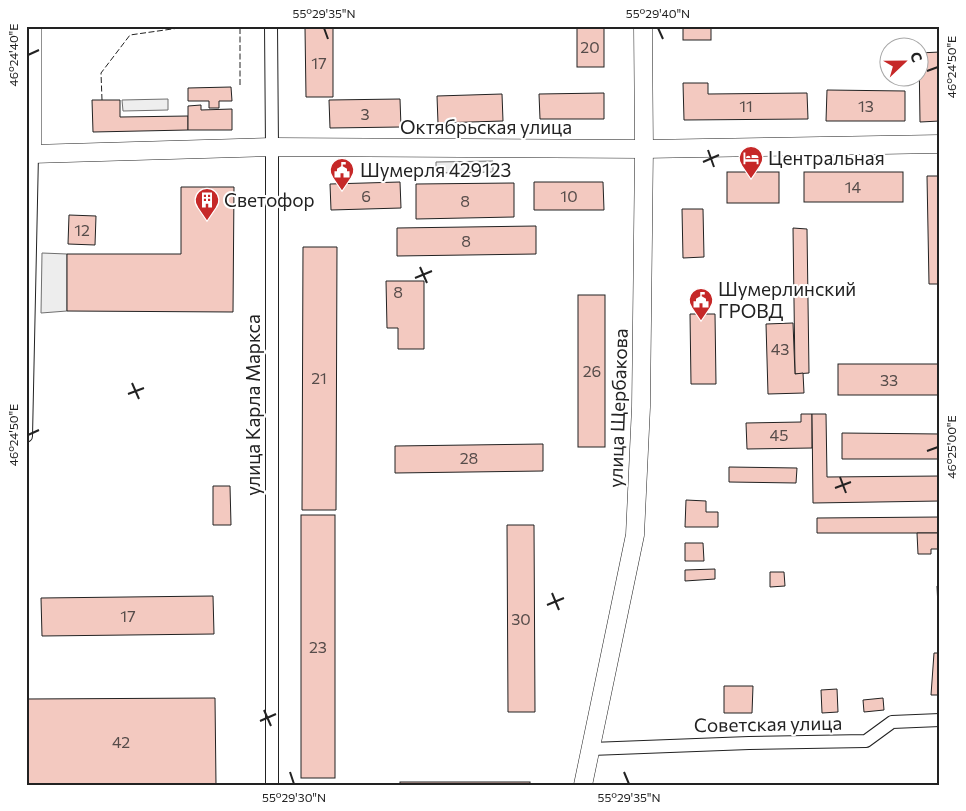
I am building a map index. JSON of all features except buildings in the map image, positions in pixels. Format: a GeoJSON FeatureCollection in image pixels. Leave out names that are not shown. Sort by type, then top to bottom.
{"type":"FeatureCollection","features":[{"type":"Feature","properties":{"kind":"main road"},"geometry":{"type":"LineString","coordinates":[[32,26],[32,154]]}},
{"type":"Feature","properties":{"kind":"main road","name":"улица Щербакова"},"geometry":{"type":"LineString","coordinates":[[583,785],[635,535],[642,407],[643,26]]}},
{"type":"Feature","properties":{"kind":"main road","name":"Октябрьская улица"},"geometry":{"type":"LineString","coordinates":[[32,154],[272,148],[644,149],[940,144]]}},
{"type":"Feature","properties":{"kind":"street","name":"улица Карла Маркса"},"geometry":{"type":"LineString","coordinates":[[271,26],[272,785]]}},
{"type":"Feature","properties":{"kind":"street"},"geometry":{"type":"LineString","coordinates":[[26,436],[32,154]]}},
{"type":"Feature","properties":{"kind":"street","name":"Советская улица"},"geometry":{"type":"LineString","coordinates":[[591,748],[749,742],[866,741],[892,722],[940,720]]}},
{"type":"Feature","properties":{"kind":"shaded area"},"geometry":{"type":"Polygon","coordinates":[[[168,99],[168,110],[123,111],[122,100],[168,99]]]}},
{"type":"Feature","properties":{"kind":"shaded area"},"geometry":{"type":"Polygon","coordinates":[[[493,161],[493,172],[436,173],[436,162],[493,161]]]}},
{"type":"Feature","properties":{"kind":"shaded area"},"geometry":{"type":"Polygon","coordinates":[[[42,253],[67,254],[67,311],[41,313],[42,253]]]}},
{"type":"Feature","properties":{"kind":"fence"},"geometry":{"type":"LineString","coordinates":[[102,100],[101,73],[130,35],[193,26]]}},
{"type":"Feature","properties":{"kind":"fence"},"geometry":{"type":"LineString","coordinates":[[240,26],[240,85]]}},
{"type":"Feature","properties":{"kind":"place","name":"Центральная"},"geometry":{"type":"Point","coordinates":[751,179]}},
{"type":"Feature","properties":{"kind":"place","name":"Шумерля 429123"},"geometry":{"type":"Point","coordinates":[342,191]}},
{"type":"Feature","properties":{"kind":"place","name":"Светофор"},"geometry":{"type":"Point","coordinates":[207,221]}},
{"type":"Feature","properties":{"kind":"place","name":"Шумерлинский ГРОВД"},"geometry":{"type":"Point","coordinates":[701,321]}}]}
